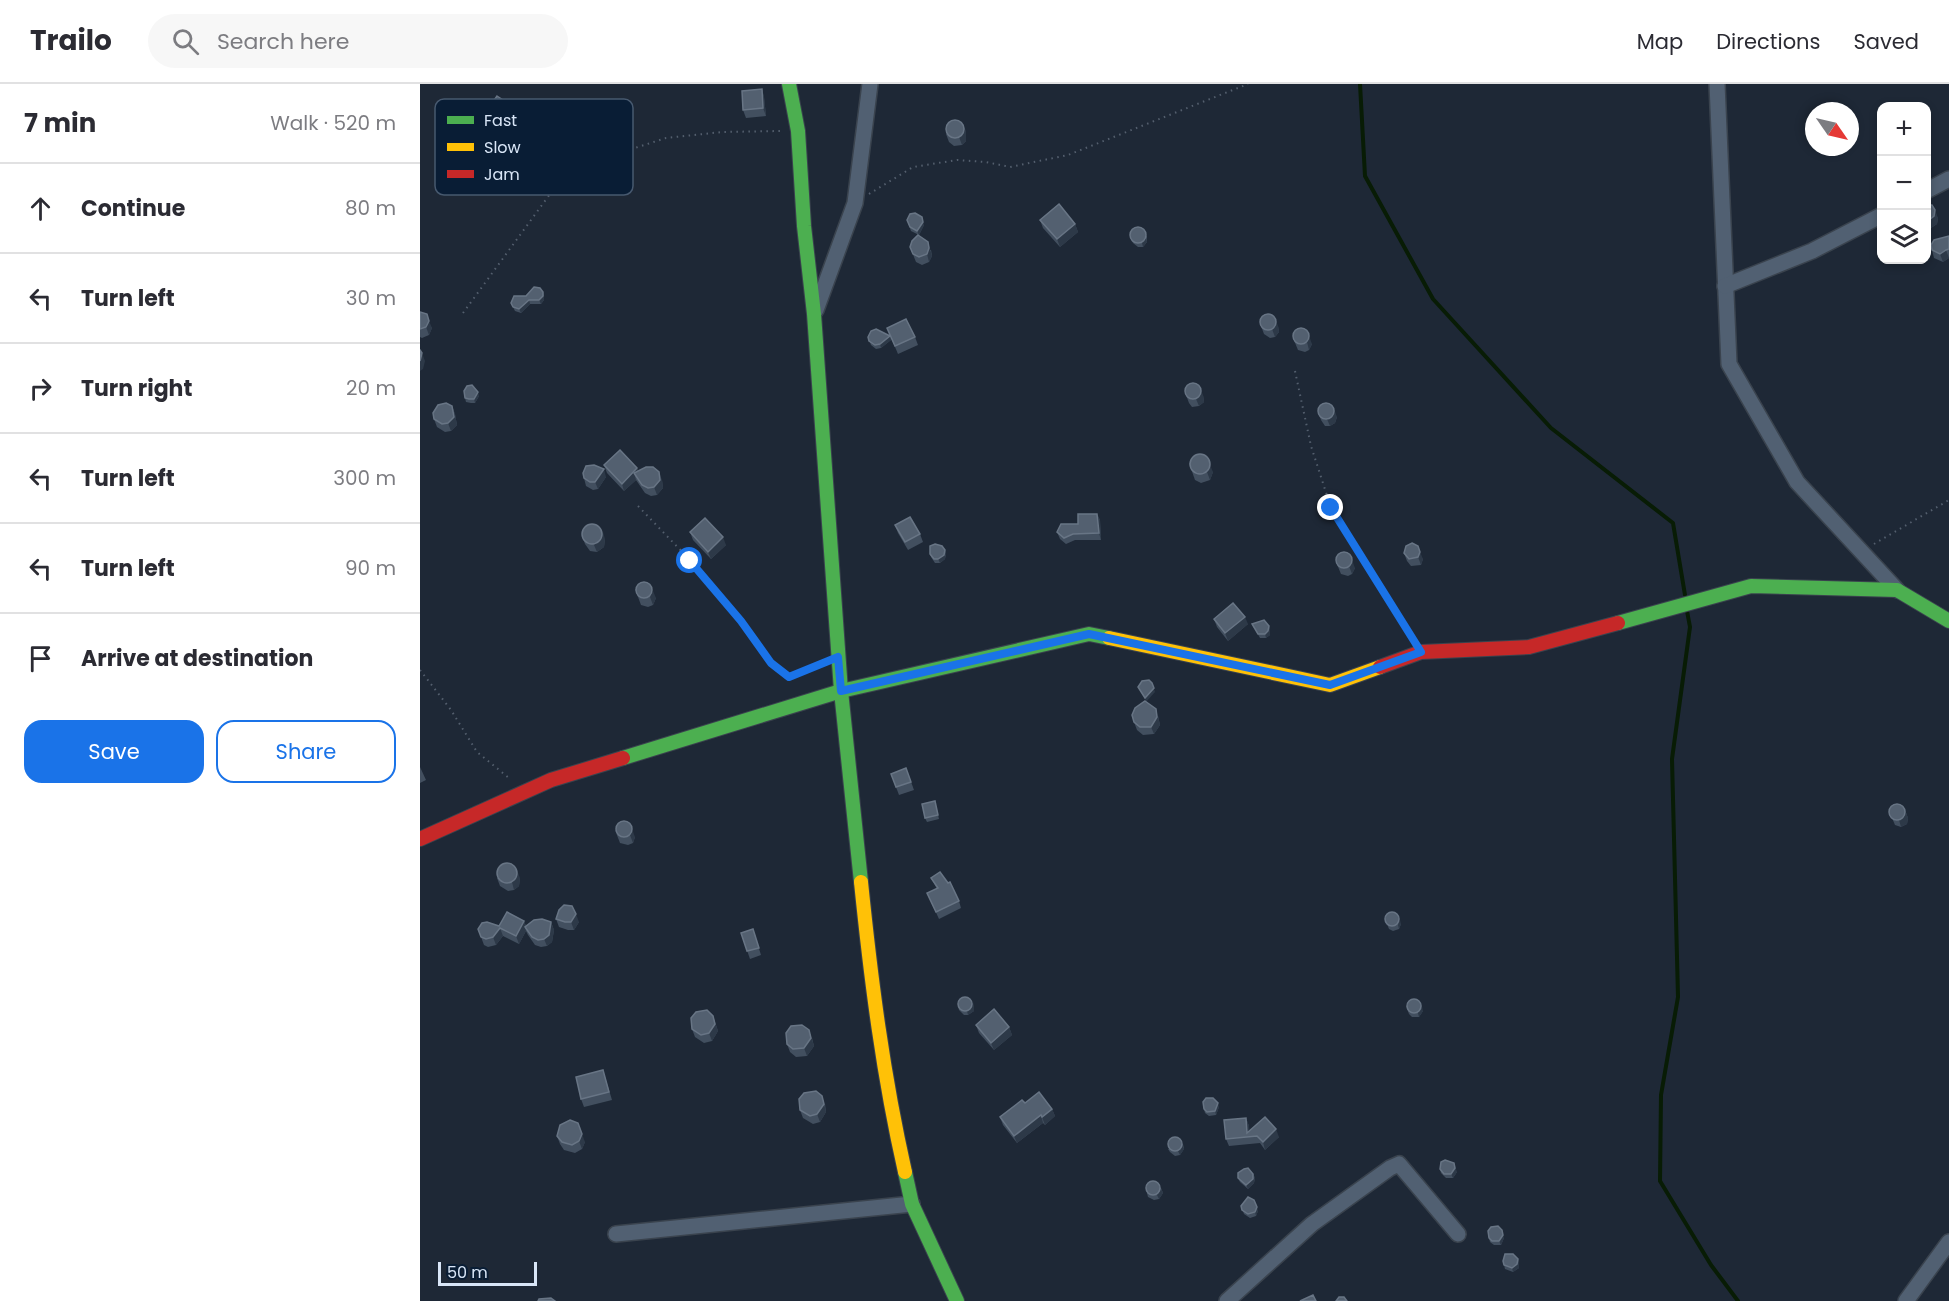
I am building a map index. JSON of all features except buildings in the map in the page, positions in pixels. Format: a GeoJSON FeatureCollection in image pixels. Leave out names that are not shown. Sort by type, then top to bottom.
{"type":"FeatureCollection","features":[{"type":"Feature","properties":{"kind":"street"},"geometry":{"type":"LineString","coordinates":[[789,84],[798,131],[804,226],[814,314],[838,657],[873,1001],[896,1134],[912,1204],[957,1301]]}},
{"type":"Feature","properties":{"kind":"street"},"geometry":{"type":"LineString","coordinates":[[814,314],[855,203],[870,84]]}},
{"type":"Feature","properties":{"kind":"street"},"geometry":{"type":"LineString","coordinates":[[1716,84],[1729,363],[1797,482],[1897,590],[1949,621]]}},
{"type":"Feature","properties":{"kind":"street"},"geometry":{"type":"LineString","coordinates":[[1931,188],[1949,179]]}},
{"type":"Feature","properties":{"kind":"street"},"geometry":{"type":"LineString","coordinates":[[1725,286],[1812,251],[1877,217]]}},
{"type":"Feature","properties":{"kind":"street"},"geometry":{"type":"LineString","coordinates":[[420,839],[551,780],[841,691],[1089,634],[1330,685],[1421,652],[1529,647],[1751,586],[1897,590]]}},
{"type":"Feature","properties":{"kind":"street"},"geometry":{"type":"LineString","coordinates":[[1227,1301],[1312,1224],[1390,1168],[1399,1164],[1458,1234]]}},
{"type":"Feature","properties":{"kind":"street"},"geometry":{"type":"LineString","coordinates":[[616,1234],[912,1204]]}},
{"type":"Feature","properties":{"kind":"street"},"geometry":{"type":"LineString","coordinates":[[1906,1301],[1949,1242]]}},
{"type":"Feature","properties":{"kind":"path"},"geometry":{"type":"LineString","coordinates":[[855,203],[913,167],[957,160],[986,162],[1010,167],[1068,155],[1248,84]]}},
{"type":"Feature","properties":{"kind":"path"},"geometry":{"type":"LineString","coordinates":[[633,149],[666,138],[722,132],[798,131]]}},
{"type":"Feature","properties":{"kind":"path"},"geometry":{"type":"LineString","coordinates":[[463,313],[549,195]]}},
{"type":"Feature","properties":{"kind":"path"},"geometry":{"type":"LineString","coordinates":[[1295,371],[1311,446],[1331,508],[1421,652]]}},
{"type":"Feature","properties":{"kind":"path"},"geometry":{"type":"LineString","coordinates":[[1862,552],[1949,500]]}},
{"type":"Feature","properties":{"kind":"path"},"geometry":{"type":"LineString","coordinates":[[638,506],[690,561],[741,621],[771,663],[789,677],[838,657]]}},
{"type":"Feature","properties":{"kind":"path"},"geometry":{"type":"LineString","coordinates":[[420,670],[451,710],[477,752],[503,775],[527,791]]}},
{"type":"Feature","properties":{"kind":"waterway"},"geometry":{"type":"LineString","coordinates":[[1360,84],[1365,176],[1433,299],[1551,428],[1673,523],[1685,595]]}},
{"type":"Feature","properties":{"kind":"waterway"},"geometry":{"type":"LineString","coordinates":[[1687,611],[1690,627],[1672,759],[1678,997],[1661,1095],[1660,1181],[1711,1265],[1738,1301]]}},
{"type":"Feature","properties":{"kind":"traffic: fast"},"geometry":{"type":"LineString","coordinates":[[789,84],[798,131],[804,226],[814,314],[841,691],[861,882]]}},
{"type":"Feature","properties":{"kind":"traffic: fast"},"geometry":{"type":"LineString","coordinates":[[1618,623],[1751,586],[1897,590],[1949,621]]}},
{"type":"Feature","properties":{"kind":"traffic: fast"},"geometry":{"type":"LineString","coordinates":[[623,758],[841,691],[1089,634],[1109,638]]}},
{"type":"Feature","properties":{"kind":"traffic: fast"},"geometry":{"type":"LineString","coordinates":[[905,1172],[912,1204],[957,1301]]}},
{"type":"Feature","properties":{"kind":"traffic: slow"},"geometry":{"type":"LineString","coordinates":[[1109,638],[1330,685],[1380,667]]}},
{"type":"Feature","properties":{"kind":"traffic: slow"},"geometry":{"type":"LineString","coordinates":[[861,882],[878,1027],[905,1172]]}},
{"type":"Feature","properties":{"kind":"traffic: jam"},"geometry":{"type":"LineString","coordinates":[[1380,667],[1421,652],[1529,647],[1618,623]]}},
{"type":"Feature","properties":{"kind":"traffic: jam"},"geometry":{"type":"LineString","coordinates":[[420,839],[551,780],[623,758]]}},
{"type":"Feature","properties":{"kind":"route"},"geometry":{"type":"LineString","coordinates":[[690,561],[741,621],[771,663],[789,677],[838,657],[841,691],[1089,634],[1330,685],[1421,652],[1331,508]]}}]}
